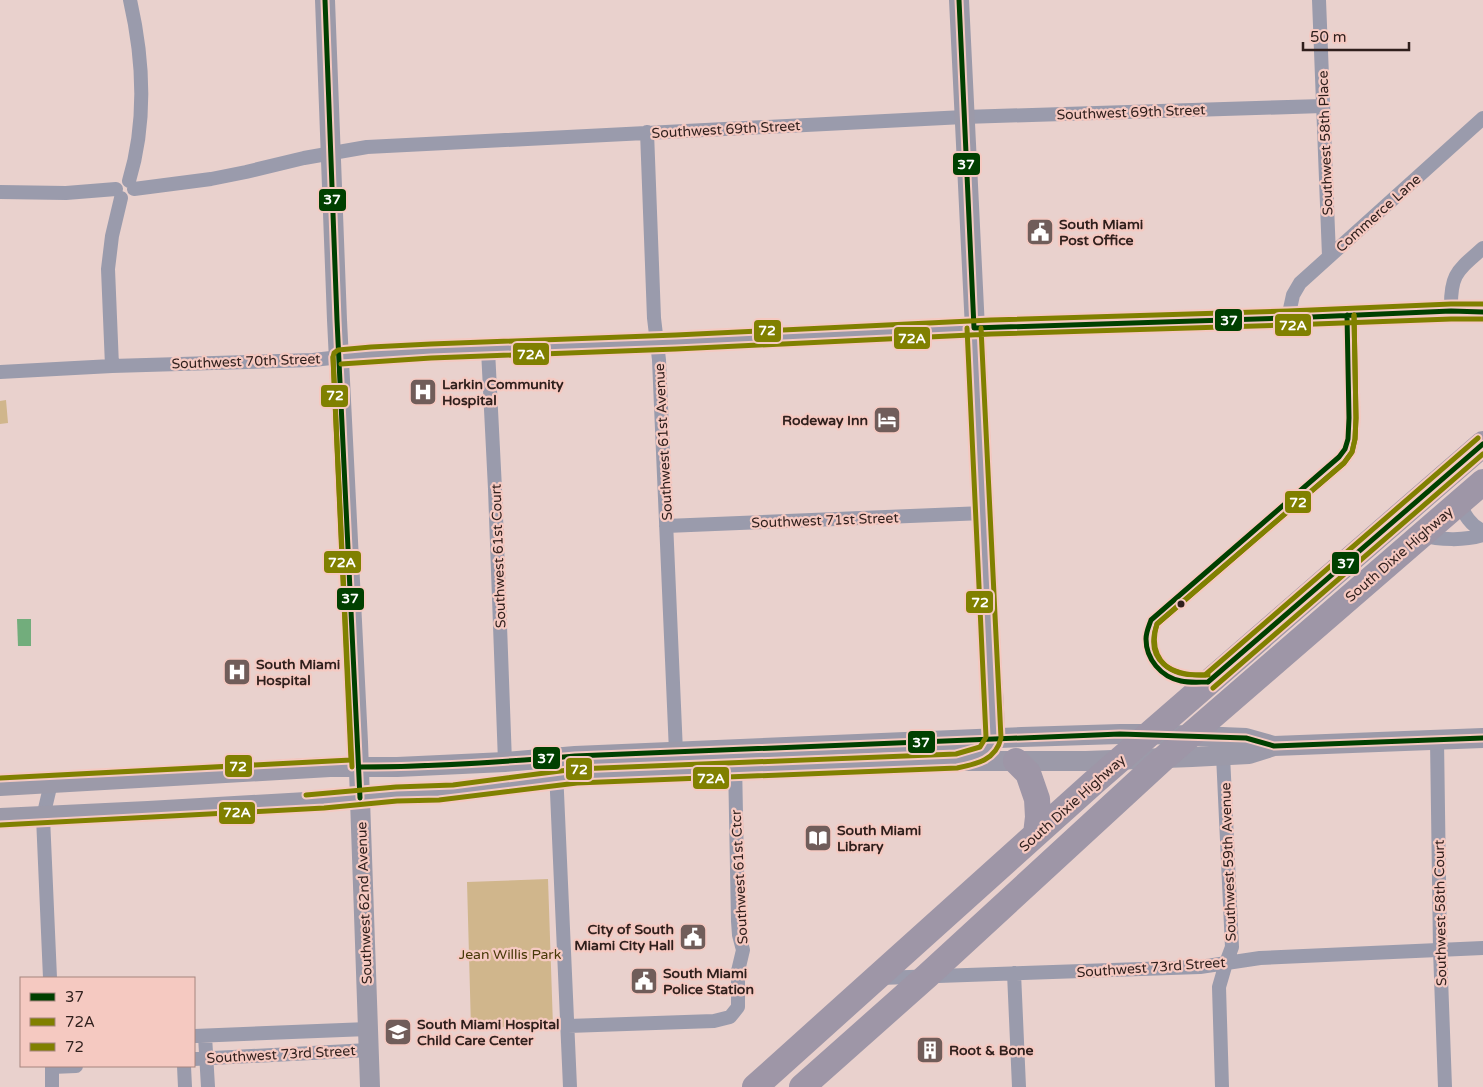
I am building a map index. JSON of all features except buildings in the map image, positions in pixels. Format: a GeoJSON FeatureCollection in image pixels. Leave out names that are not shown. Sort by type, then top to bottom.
{"type":"FeatureCollection","features":[{"type":"Feature","properties":{"kind":"highway","name":"South Dixie Highway"},"geometry":{"type":"LineString","coordinates":[[755,1087],[1202,686],[1483,444]]}},
{"type":"Feature","properties":{"kind":"highway","name":"South Dixie Highway"},"geometry":{"type":"LineString","coordinates":[[802,1087],[927,976],[1164,758],[1483,482]]}},
{"type":"Feature","properties":{"kind":"highway"},"geometry":{"type":"LineString","coordinates":[[1016,761],[1028,773],[1037,799],[1038,818],[1036,834]]}},
{"type":"Feature","properties":{"kind":"street"},"geometry":{"type":"LineString","coordinates":[[130,0],[136,24],[142,96],[140,133],[131,185]]}},
{"type":"Feature","properties":{"kind":"street","name":"Southwest 62nd Avenue"},"geometry":{"type":"LineString","coordinates":[[325,0],[360,798],[370,1087]]}},
{"type":"Feature","properties":{"kind":"street"},"geometry":{"type":"LineString","coordinates":[[957,761],[983,754],[991,748],[994,738],[959,0]]}},
{"type":"Feature","properties":{"kind":"street","name":"Southwest 58th Place"},"geometry":{"type":"LineString","coordinates":[[1319,0],[1329,256]]}},
{"type":"Feature","properties":{"kind":"street","name":"Southwest 69th Street"},"geometry":{"type":"LineString","coordinates":[[119,194],[124,198],[130,197],[131,185],[205,180],[367,147],[964,117],[1323,106]]}},
{"type":"Feature","properties":{"kind":"street","name":"Commerce Lane"},"geometry":{"type":"LineString","coordinates":[[1288,318],[1295,291],[1300,283],[1483,118]]}},
{"type":"Feature","properties":{"kind":"street","name":"Southwest 61st Avenue"},"geometry":{"type":"LineString","coordinates":[[648,132],[654,318],[658,343],[676,752]]}},
{"type":"Feature","properties":{"kind":"street"},"geometry":{"type":"LineString","coordinates":[[0,192],[119,194],[108,270],[112,366]]}},
{"type":"Feature","properties":{"kind":"street"},"geometry":{"type":"LineString","coordinates":[[1450,310],[1450,292],[1453,280],[1462,267],[1483,248]]}},
{"type":"Feature","properties":{"kind":"street","name":"Southwest 70th Street"},"geometry":{"type":"LineString","coordinates":[[0,372],[212,362],[313,360],[371,354],[974,328],[1288,318],[1450,310],[1483,306]]}},
{"type":"Feature","properties":{"kind":"street","name":"Southwest 70th Street"},"geometry":{"type":"LineString","coordinates":[[1450,310],[1483,312]]}},
{"type":"Feature","properties":{"kind":"street","name":"Southwest 61st Court"},"geometry":{"type":"LineString","coordinates":[[488,350],[505,762]]}},
{"type":"Feature","properties":{"kind":"street"},"geometry":{"type":"LineString","coordinates":[[1421,535],[1435,539],[1476,537],[1483,533],[1467,519],[1459,502]]}},
{"type":"Feature","properties":{"kind":"street","name":"Southwest 71st Street"},"geometry":{"type":"LineString","coordinates":[[666,526],[984,513]]}},
{"type":"Feature","properties":{"kind":"street"},"geometry":{"type":"LineString","coordinates":[[0,818],[315,802],[464,791],[576,776],[735,760],[994,738],[1150,734],[1246,738],[1274,746]]}},
{"type":"Feature","properties":{"kind":"street"},"geometry":{"type":"LineString","coordinates":[[0,786],[301,769],[397,767],[676,752],[735,760],[1086,761],[1248,754],[1274,746],[1483,738]]}},
{"type":"Feature","properties":{"kind":"street","name":"Southwest 58th Court"},"geometry":{"type":"LineString","coordinates":[[1437,740],[1440,950],[1445,1087]]}},
{"type":"Feature","properties":{"kind":"street","name":"Southwest 59th Avenue"},"geometry":{"type":"LineString","coordinates":[[1222,1087],[1219,987],[1232,947],[1223,755]]}},
{"type":"Feature","properties":{"kind":"street"},"geometry":{"type":"LineString","coordinates":[[556,757],[570,1087]]}},
{"type":"Feature","properties":{"kind":"street","name":"Southwest 61st Ctcr"},"geometry":{"type":"LineString","coordinates":[[568,1026],[714,1021],[727,1019],[738,1007],[738,971],[742,950],[738,921],[735,760]]}},
{"type":"Feature","properties":{"kind":"street"},"geometry":{"type":"LineString","coordinates":[[50,977],[43,817],[51,784]]}},
{"type":"Feature","properties":{"kind":"street","name":"Southwest 73rd Street"},"geometry":{"type":"LineString","coordinates":[[878,978],[1200,967],[1268,957],[1483,948]]}},
{"type":"Feature","properties":{"kind":"street"},"geometry":{"type":"LineString","coordinates":[[1014,973],[1019,1087]]}},
{"type":"Feature","properties":{"kind":"street","name":"Southwest 73rd Street"},"geometry":{"type":"LineString","coordinates":[[200,1036],[368,1029]]}},
{"type":"Feature","properties":{"kind":"street"},"geometry":{"type":"LineString","coordinates":[[200,1036],[200,1058],[208,1087]]}},
{"type":"Feature","properties":{"kind":"street","name":"Southwest 73rd Street"},"geometry":{"type":"LineString","coordinates":[[200,1058],[368,1050]]}},
{"type":"Feature","properties":{"kind":"street"},"geometry":{"type":"LineString","coordinates":[[52,1067],[52,1087]]}},
{"type":"Feature","properties":{"kind":"street"},"geometry":{"type":"LineString","coordinates":[[184,1067],[185,1087]]}},
{"type":"Feature","properties":{"kind":"green space"},"geometry":{"type":"Polygon","coordinates":[[[6,400],[8,423],[0,424],[0,401],[6,400]]]}},
{"type":"Feature","properties":{"kind":"green space","name":"Jean Willis Park"},"geometry":{"type":"Polygon","coordinates":[[[548,879],[553,1026],[471,1028],[467,882],[548,879]]]}},
{"type":"Feature","properties":{"kind":"shaded area"},"geometry":{"type":"Polygon","coordinates":[[[17,619],[31,619],[31,646],[18,646],[17,619]]]}},
{"type":"Feature","properties":{"kind":"transit line","name":"37"},"geometry":{"type":"LineString","coordinates":[[325,0],[337,320],[360,798]]}},
{"type":"Feature","properties":{"kind":"transit line","name":"37"},"geometry":{"type":"LineString","coordinates":[[959,0],[974,328]]}},
{"type":"Feature","properties":{"kind":"transit line","name":"72"},"geometry":{"type":"LineString","coordinates":[[0,778],[351,760],[333,357],[334,353],[338,350],[431,344],[991,320],[1483,304]]}},
{"type":"Feature","properties":{"kind":"transit line","name":"37"},"geometry":{"type":"LineString","coordinates":[[974,328],[1451,311],[1483,312]]}},
{"type":"Feature","properties":{"kind":"transit line","name":"37"},"geometry":{"type":"LineString","coordinates":[[1208,682],[1188,682],[1174,679],[1167,676],[1156,666],[1149,653],[1146,639],[1151,620],[1339,457],[1345,449],[1348,439],[1349,418],[1347,315]]}},
{"type":"Feature","properties":{"kind":"transit line","name":"72A"},"geometry":{"type":"LineString","coordinates":[[1208,675],[1183,674],[1166,666],[1157,654],[1155,647],[1154,640],[1157,624],[1344,463],[1352,452],[1356,418],[1354,315]]}},
{"type":"Feature","properties":{"kind":"transit line","name":"72"},"geometry":{"type":"LineString","coordinates":[[1354,315],[1356,418],[1352,452],[1344,463],[1157,624],[1154,648],[1164,664],[1182,673],[1205,675],[1478,438]]}},
{"type":"Feature","properties":{"kind":"transit line","name":"72A"},"geometry":{"type":"LineString","coordinates":[[341,364],[431,358],[991,334],[1483,319]]}},
{"type":"Feature","properties":{"kind":"transit line","name":"72"},"geometry":{"type":"LineString","coordinates":[[306,795],[396,787],[453,785],[576,769],[956,754],[980,747],[986,737],[967,328]]}},
{"type":"Feature","properties":{"kind":"transit line","name":"72A"},"geometry":{"type":"LineString","coordinates":[[0,825],[439,800],[577,783],[957,768],[985,760],[995,751],[1001,738],[981,328]]}},
{"type":"Feature","properties":{"kind":"transit line","name":"72A"},"geometry":{"type":"LineString","coordinates":[[333,357],[352,767]]}},
{"type":"Feature","properties":{"kind":"transit line","name":"37"},"geometry":{"type":"LineString","coordinates":[[1208,682],[1483,444]]}},
{"type":"Feature","properties":{"kind":"transit line","name":"72A"},"geometry":{"type":"LineString","coordinates":[[1213,688],[1483,454]]}},
{"type":"Feature","properties":{"kind":"transit line","name":"37"},"geometry":{"type":"LineString","coordinates":[[359,767],[467,764],[575,756],[1120,734],[1246,738],[1274,746],[1483,738]]}},
{"type":"Feature","properties":{"kind":"place","name":"South Miami Post Office"},"geometry":{"type":"Point","coordinates":[1040,232]}},
{"type":"Feature","properties":{"kind":"place","name":"Larkin Community Hospital"},"geometry":{"type":"Point","coordinates":[423,392]}},
{"type":"Feature","properties":{"kind":"place","name":"Rodeway Inn"},"geometry":{"type":"Point","coordinates":[887,420]}},
{"type":"Feature","properties":{"kind":"place","name":"South Miami Hospital"},"geometry":{"type":"Point","coordinates":[237,672]}},
{"type":"Feature","properties":{"kind":"place","name":"South Miami Library"},"geometry":{"type":"Point","coordinates":[818,838]}},
{"type":"Feature","properties":{"kind":"place","name":"City of South Miami City Hall"},"geometry":{"type":"Point","coordinates":[693,937]}},
{"type":"Feature","properties":{"kind":"place","name":"South Miami Police Station"},"geometry":{"type":"Point","coordinates":[644,981]}},
{"type":"Feature","properties":{"kind":"place","name":"South Miami Hospital Child Care Center"},"geometry":{"type":"Point","coordinates":[398,1032]}},
{"type":"Feature","properties":{"kind":"place","name":"Root & Bone"},"geometry":{"type":"Point","coordinates":[930,1050]}}]}
